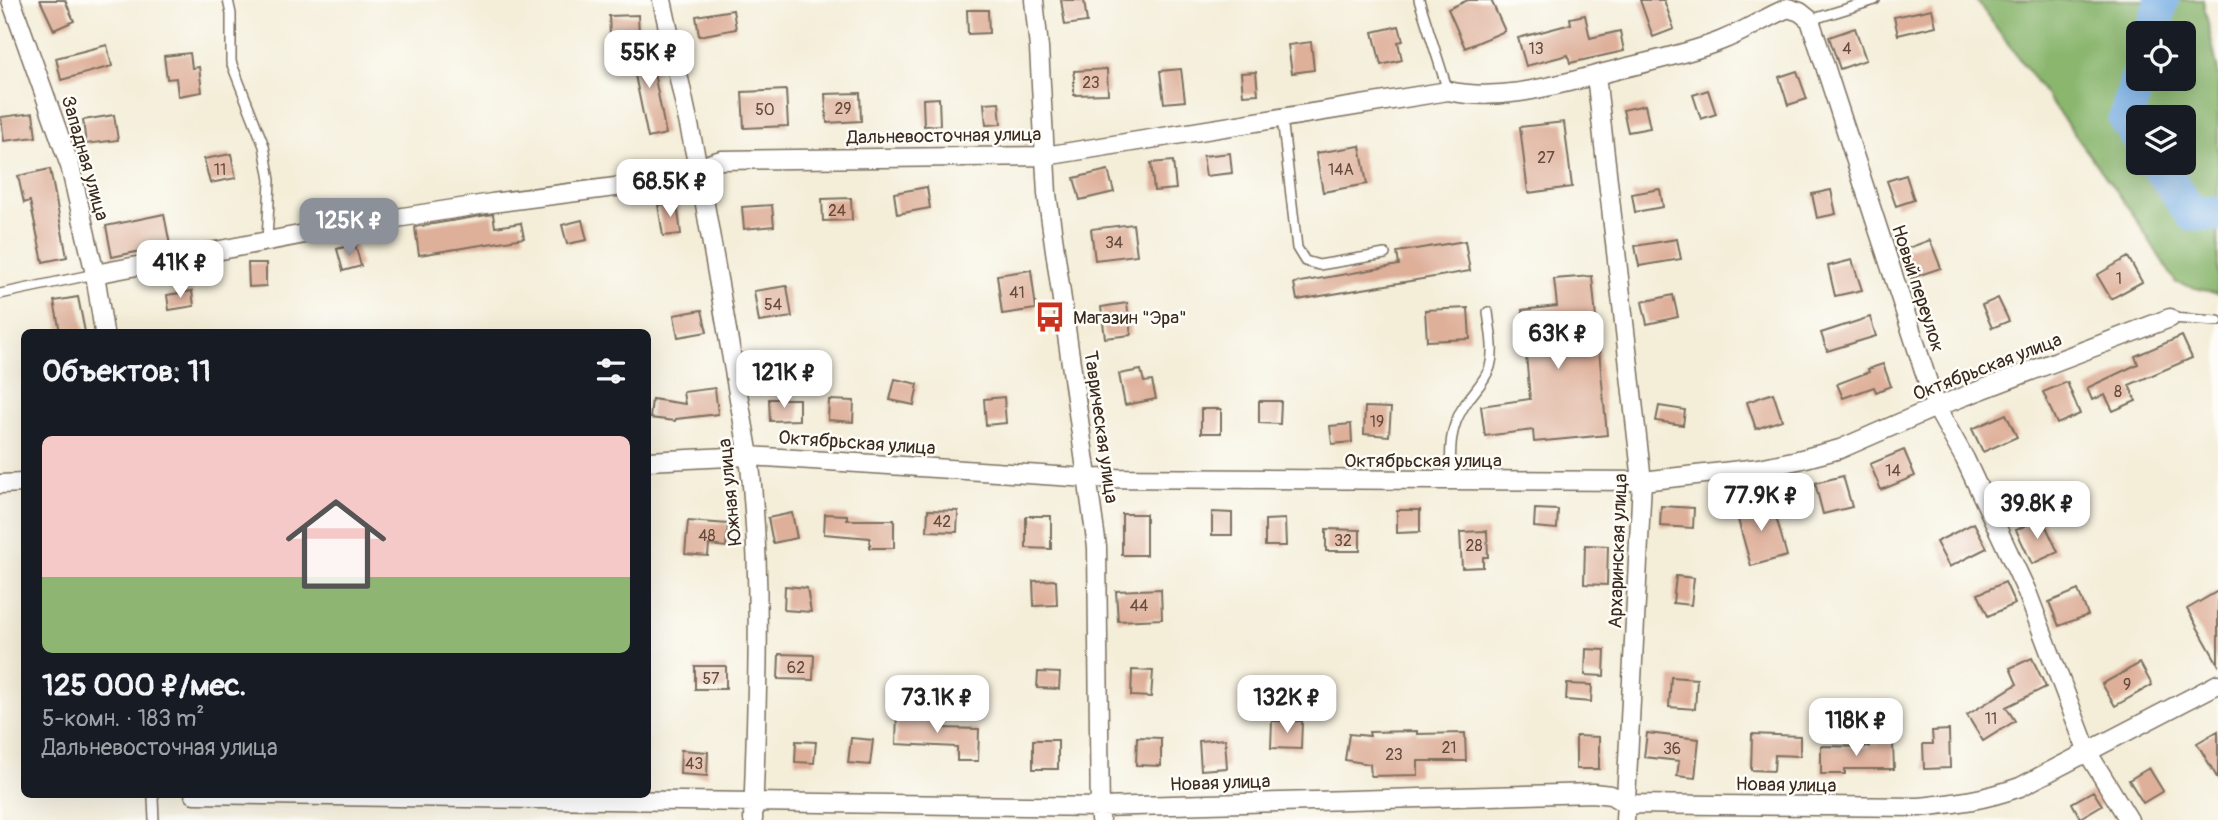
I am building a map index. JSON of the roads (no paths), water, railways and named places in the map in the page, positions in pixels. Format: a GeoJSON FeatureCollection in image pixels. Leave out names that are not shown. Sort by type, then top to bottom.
{"type":"FeatureCollection","features":[{"type":"Feature","properties":{"kind":"street","name":"Западная улица"},"geometry":{"type":"LineString","coordinates":[[11,0],[69,166],[95,274],[104,329]]}},
{"type":"Feature","properties":{"kind":"street","name":"Южная улица"},"geometry":{"type":"LineString","coordinates":[[662,0],[699,176],[749,456],[758,570],[753,811]]}},
{"type":"Feature","properties":{"kind":"street","name":"Таврическая улица"},"geometry":{"type":"LineString","coordinates":[[1034,0],[1047,194],[1097,547],[1100,813]]}},
{"type":"Feature","properties":{"kind":"street","name":"Дальневосточная улица"},"geometry":{"type":"LineString","coordinates":[[95,274],[352,225],[492,203],[699,176],[710,163],[721,160],[1045,156],[1448,91],[1466,95],[1499,95],[1596,75],[1695,50],[1748,29],[1788,4]]}},
{"type":"Feature","properties":{"kind":"street"},"geometry":{"type":"LineString","coordinates":[[1788,4],[1810,20]]}},
{"type":"Feature","properties":{"kind":"street","name":"Новый переулок"},"geometry":{"type":"LineString","coordinates":[[1810,20],[1936,407],[1965,459],[2027,592],[2088,753],[2129,820]]}},
{"type":"Feature","properties":{"kind":"street","name":"Архаринская улица"},"geometry":{"type":"LineString","coordinates":[[1596,75],[1643,481],[1625,812]]}},
{"type":"Feature","properties":{"kind":"street","name":"Октябрьская улица"},"geometry":{"type":"LineString","coordinates":[[651,460],[749,456],[1088,478],[1643,481],[1759,468],[1840,449],[1936,407],[2171,318]]}},
{"type":"Feature","properties":{"kind":"street"},"geometry":{"type":"LineString","coordinates":[[0,484],[21,483]]}},
{"type":"Feature","properties":{"kind":"street","name":"Новая улица"},"geometry":{"type":"LineString","coordinates":[[326,798],[753,811],[1100,813],[1593,793],[1611,795],[1625,812],[1919,807],[1988,798],[2020,787],[2218,684]]}},
{"type":"Feature","properties":{"kind":"lane"},"geometry":{"type":"LineString","coordinates":[[228,0],[231,15],[231,62],[264,146],[270,180],[267,241]]}},
{"type":"Feature","properties":{"kind":"lane"},"geometry":{"type":"LineString","coordinates":[[1419,0],[1448,91]]}},
{"type":"Feature","properties":{"kind":"lane"},"geometry":{"type":"LineString","coordinates":[[1810,20],[1875,0]]}},
{"type":"Feature","properties":{"kind":"lane"},"geometry":{"type":"LineString","coordinates":[[1282,117],[1297,248],[1305,261],[1319,265],[1385,254]]}},
{"type":"Feature","properties":{"kind":"lane"},"geometry":{"type":"LineString","coordinates":[[0,294],[95,274]]}},
{"type":"Feature","properties":{"kind":"lane"},"geometry":{"type":"LineString","coordinates":[[1451,481],[1449,443],[1454,423],[1464,404],[1485,378],[1491,364],[1488,312]]}},
{"type":"Feature","properties":{"kind":"lane"},"geometry":{"type":"LineString","coordinates":[[2171,318],[2218,321]]}},
{"type":"Feature","properties":{"kind":"lane"},"geometry":{"type":"LineString","coordinates":[[153,798],[154,820]]}},
{"type":"Feature","properties":{"kind":"waterway"},"geometry":{"type":"LineString","coordinates":[[2156,21],[2162,0]]}},
{"type":"Feature","properties":{"kind":"waterway"},"geometry":{"type":"LineString","coordinates":[[2130,105],[2134,91]]}},
{"type":"Feature","properties":{"kind":"waterway"},"geometry":{"type":"LineString","coordinates":[[2165,175],[2191,213],[2218,214]]}},
{"type":"Feature","properties":{"kind":"place","name":"Магазин \"Эра\""},"geometry":{"type":"Point","coordinates":[1050,317]}}]}
